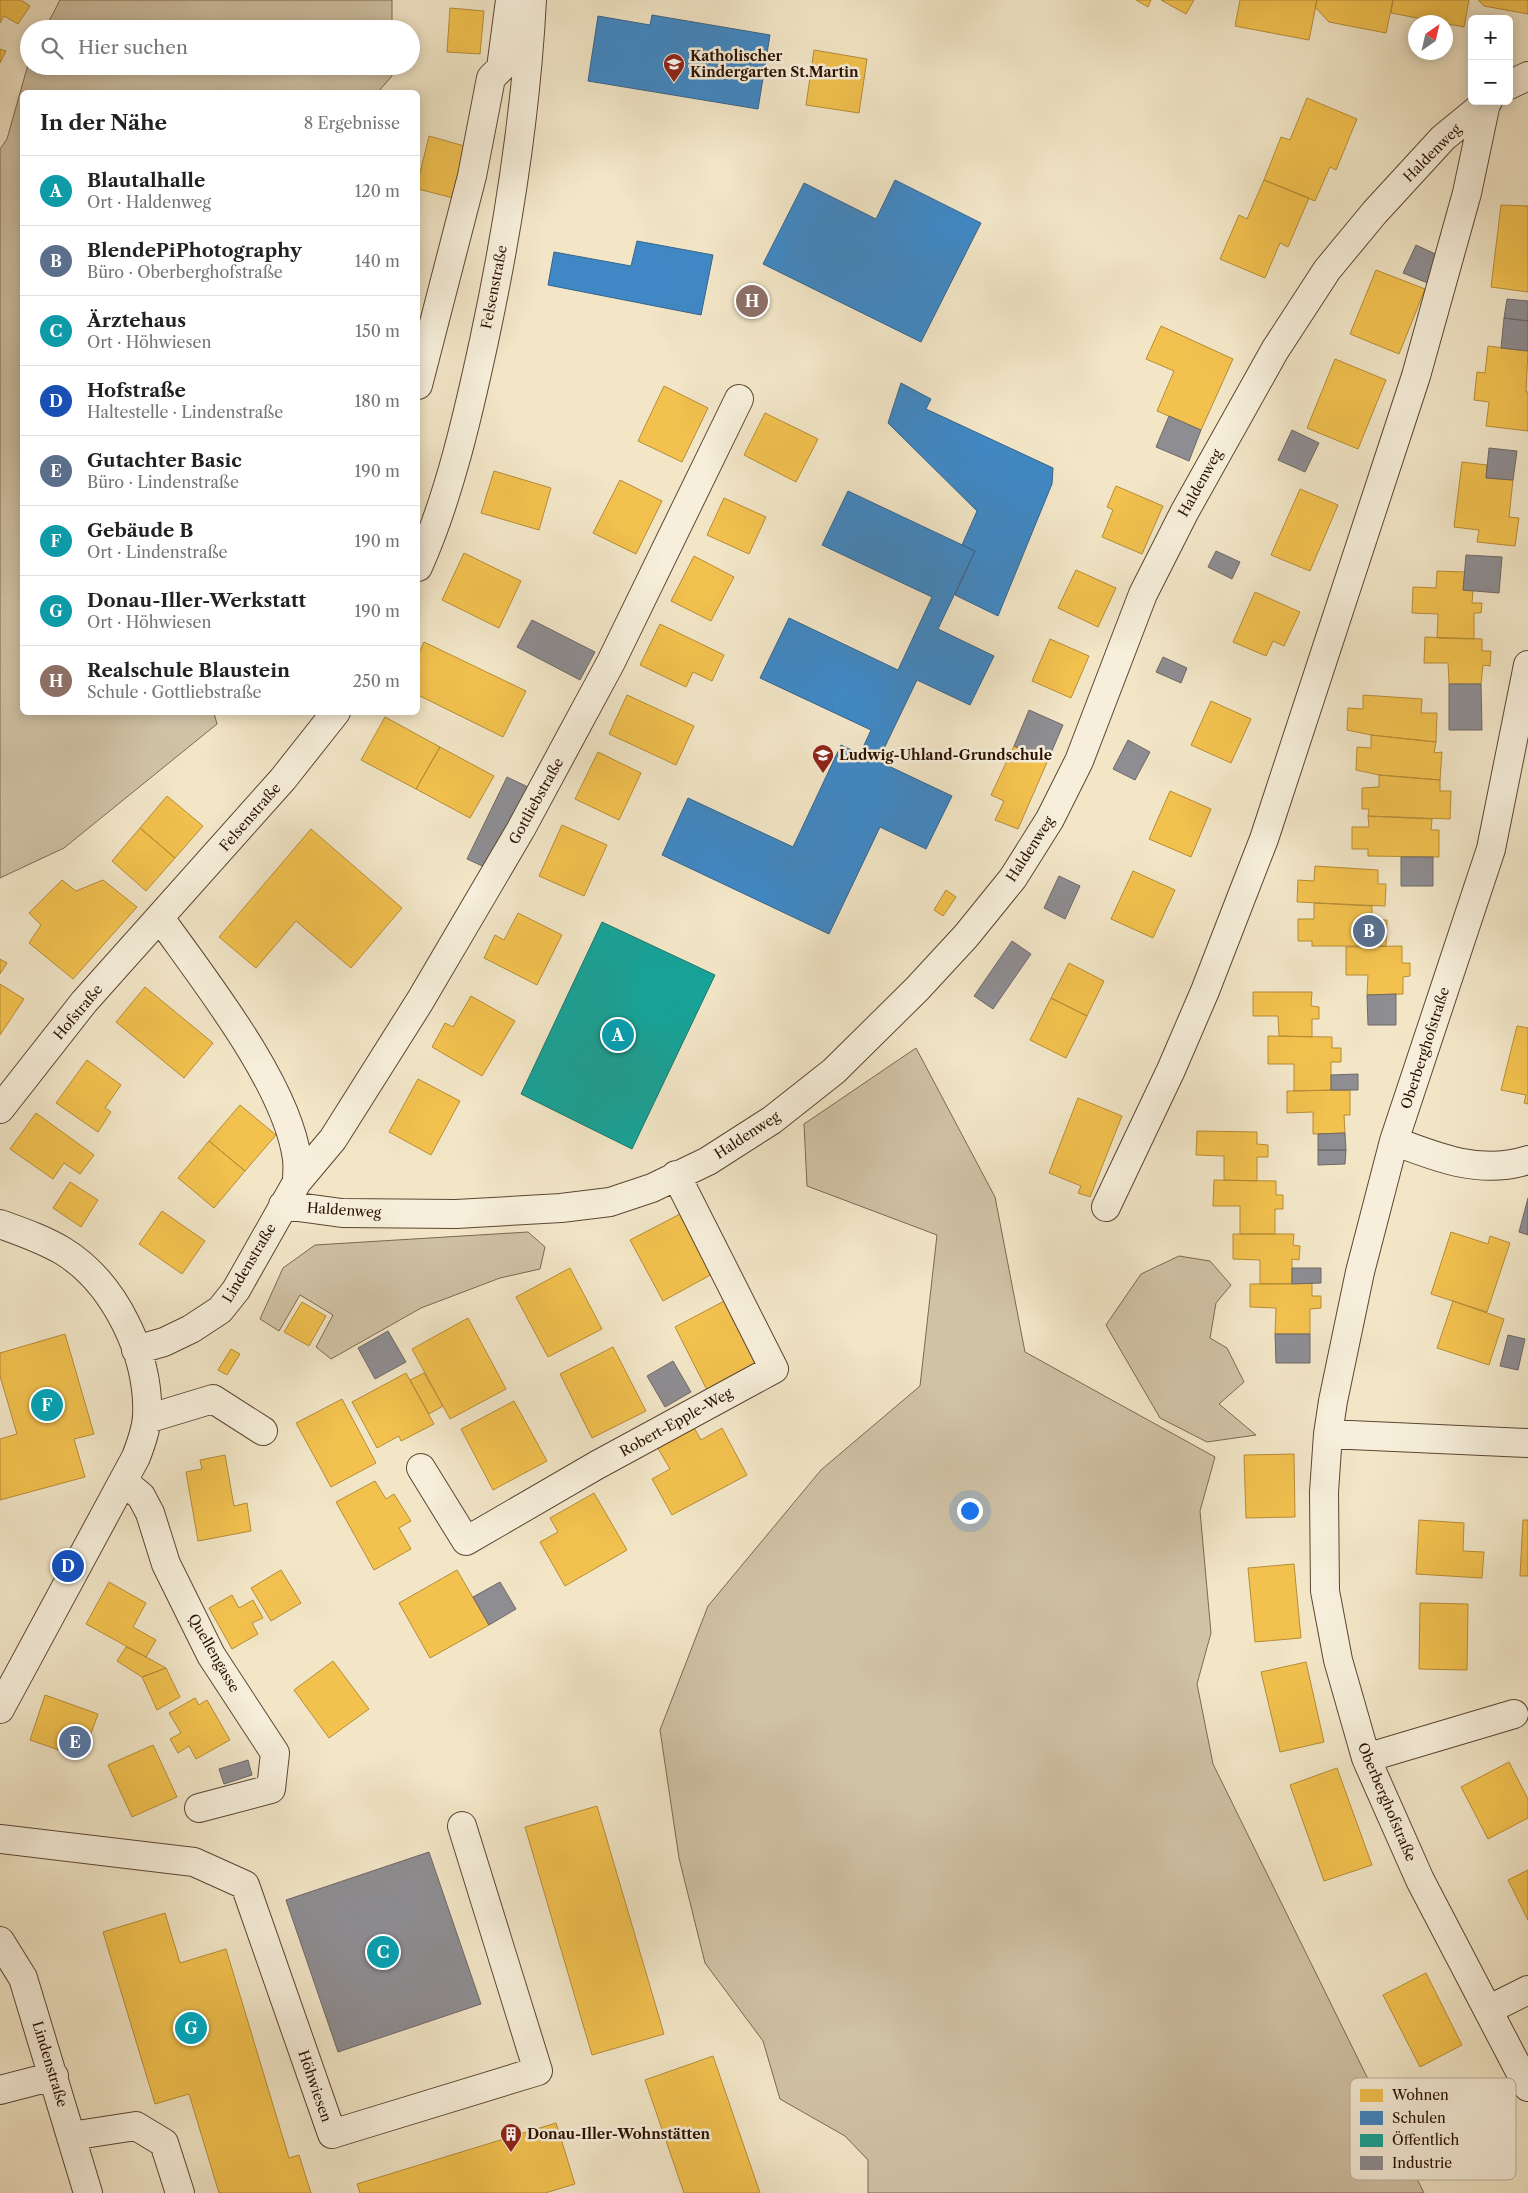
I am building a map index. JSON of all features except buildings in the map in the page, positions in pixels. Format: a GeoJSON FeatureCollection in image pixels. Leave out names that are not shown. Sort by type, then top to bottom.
{"type":"FeatureCollection","features":[{"type":"Feature","properties":{"kind":"street"},"geometry":{"type":"LineString","coordinates":[[420,377],[472,176],[491,78],[501,68],[510,0]]}},
{"type":"Feature","properties":{"kind":"street","name":"Felsenstraße"},"geometry":{"type":"LineString","coordinates":[[420,560],[446,488],[470,406],[494,291],[510,200],[528,65],[532,0]]}},
{"type":"Feature","properties":{"kind":"street"},"geometry":{"type":"LineString","coordinates":[[1513,84],[1528,76]]}},
{"type":"Feature","properties":{"kind":"street","name":"Haldenweg"},"geometry":{"type":"LineString","coordinates":[[283,1205],[342,1213],[456,1214],[561,1208],[610,1202],[652,1188],[708,1160],[772,1120],[834,1071],[917,989],[966,936],[1013,878],[1050,819],[1079,761],[1142,594],[1184,512],[1276,350],[1327,270],[1375,212],[1443,138],[1483,105]]}},
{"type":"Feature","properties":{"kind":"street"},"geometry":{"type":"LineString","coordinates":[[1106,1207],[1175,1061],[1205,991],[1267,830],[1416,376],[1467,193],[1486,105]]}},
{"type":"Feature","properties":{"kind":"street","name":"Gottliebstraße"},"geometry":{"type":"LineString","coordinates":[[297,1182],[333,1139],[405,1026],[521,829],[611,662],[739,399]]}},
{"type":"Feature","properties":{"kind":"street","name":"Oberberghofstraße"},"geometry":{"type":"LineString","coordinates":[[1528,665],[1490,849],[1394,1141],[1360,1272],[1328,1434],[1324,1476],[1325,1591],[1338,1660],[1366,1758],[1420,1880],[1528,2087]]}},
{"type":"Feature","properties":{"kind":"street","name":"Felsenstraße"},"geometry":{"type":"LineString","coordinates":[[160,918],[283,779],[334,715]]}},
{"type":"Feature","properties":{"kind":"street"},"geometry":{"type":"LineString","coordinates":[[160,918],[244,1040],[273,1090],[289,1129],[297,1159],[297,1182]]}},
{"type":"Feature","properties":{"kind":"street","name":"Hofstraße"},"geometry":{"type":"LineString","coordinates":[[0,1110],[84,1002],[160,918]]}},
{"type":"Feature","properties":{"kind":"street"},"geometry":{"type":"LineString","coordinates":[[1394,1141],[1435,1157],[1472,1166],[1508,1166],[1528,1160]]}},
{"type":"Feature","properties":{"kind":"street","name":"Robert-Epple-Weg"},"geometry":{"type":"LineString","coordinates":[[421,1468],[466,1541],[597,1466],[774,1369],[676,1176]]}},
{"type":"Feature","properties":{"kind":"street","name":"Lindenstraße"},"geometry":{"type":"LineString","coordinates":[[136,1350],[164,1342],[190,1329],[220,1310],[236,1290],[297,1182]]}},
{"type":"Feature","properties":{"kind":"street"},"geometry":{"type":"LineString","coordinates":[[0,1224],[36,1237],[64,1252],[96,1279],[120,1310],[136,1350],[147,1393],[147,1419],[142,1441],[124,1482],[0,1709]]}},
{"type":"Feature","properties":{"kind":"street"},"geometry":{"type":"LineString","coordinates":[[147,1419],[213,1399],[258,1422]]}},
{"type":"Feature","properties":{"kind":"street"},"geometry":{"type":"LineString","coordinates":[[1328,1434],[1528,1443]]}},
{"type":"Feature","properties":{"kind":"street","name":"Quellengasse"},"geometry":{"type":"LineString","coordinates":[[124,1482],[141,1496],[150,1513],[166,1564],[211,1655],[275,1752],[271,1789],[199,1808]]}},
{"type":"Feature","properties":{"kind":"street"},"geometry":{"type":"LineString","coordinates":[[1366,1758],[1514,1714]]}},
{"type":"Feature","properties":{"kind":"street","name":"Höhwiesen"},"geometry":{"type":"LineString","coordinates":[[0,1839],[194,1862],[245,1885],[332,2134],[538,2071],[462,1826]]}},
{"type":"Feature","properties":{"kind":"street","name":"Lindenstraße"},"geometry":{"type":"LineString","coordinates":[[0,1940],[23,1978],[88,2193]]}},
{"type":"Feature","properties":{"kind":"street"},"geometry":{"type":"LineString","coordinates":[[1488,2010],[1528,1990]]}},
{"type":"Feature","properties":{"kind":"street"},"geometry":{"type":"LineString","coordinates":[[0,2090],[54,2076]]}},
{"type":"Feature","properties":{"kind":"street"},"geometry":{"type":"LineString","coordinates":[[71,2136],[136,2126],[164,2143],[180,2193]]}},
{"type":"Feature","properties":{"kind":"shaded area"},"geometry":{"type":"Polygon","coordinates":[[[60,0],[392,0],[392,20],[50,20],[60,0]]]}},
{"type":"Feature","properties":{"kind":"shaded area"},"geometry":{"type":"Polygon","coordinates":[[[25,75],[392,75],[380,90],[21,90],[25,75]]]}},
{"type":"Feature","properties":{"kind":"shaded area"},"geometry":{"type":"Polygon","coordinates":[[[20,93],[20,715],[215,715],[217,724],[64,848],[0,878],[0,149],[7,139],[20,93]]]}},
{"type":"Feature","properties":{"kind":"shaded area"},"geometry":{"type":"Polygon","coordinates":[[[916,1048],[995,1197],[1025,1352],[1215,1457],[1200,1511],[1211,1633],[1197,1684],[1213,1764],[1367,2078],[1350,2078],[1350,2180],[1418,2180],[1424,2193],[868,2193],[868,2160],[845,2136],[780,2099],[763,2041],[705,1963],[679,1858],[660,1730],[708,1606],[821,1470],[920,1386],[937,1235],[807,1186],[804,1124],[916,1048]]]}},
{"type":"Feature","properties":{"kind":"shaded area"},"geometry":{"type":"Polygon","coordinates":[[[528,1232],[545,1247],[540,1269],[500,1278],[421,1308],[331,1359],[316,1347],[333,1315],[300,1295],[279,1331],[260,1319],[283,1268],[315,1245],[528,1232]]]}},
{"type":"Feature","properties":{"kind":"shaded area"},"geometry":{"type":"Polygon","coordinates":[[[1179,1256],[1210,1261],[1231,1285],[1216,1303],[1210,1338],[1227,1348],[1244,1382],[1219,1404],[1256,1435],[1207,1442],[1160,1418],[1106,1325],[1141,1274],[1179,1256]]]}},
{"type":"Feature","properties":{"kind":"place","name":"Katholischer Kindergarten St.Martin"},"geometry":{"type":"Point","coordinates":[674,83]}},
{"type":"Feature","properties":{"kind":"place","name":"Realschule Blaustein"},"geometry":{"type":"Point","coordinates":[752,301]}},
{"type":"Feature","properties":{"kind":"place","name":"Ludwig-Uhland-Grundschule"},"geometry":{"type":"Point","coordinates":[823,774]}},
{"type":"Feature","properties":{"kind":"place","name":"BlendePiPhotography"},"geometry":{"type":"Point","coordinates":[1369,931]}},
{"type":"Feature","properties":{"kind":"place","name":"Blautalhalle"},"geometry":{"type":"Point","coordinates":[618,1035]}},
{"type":"Feature","properties":{"kind":"place","name":"Gebäude B"},"geometry":{"type":"Point","coordinates":[47,1405]}},
{"type":"Feature","properties":{"kind":"place","name":"Hofstraße"},"geometry":{"type":"Point","coordinates":[68,1566]}},
{"type":"Feature","properties":{"kind":"place","name":"Gutachter Basic"},"geometry":{"type":"Point","coordinates":[75,1742]}},
{"type":"Feature","properties":{"kind":"place","name":"Ärztehaus"},"geometry":{"type":"Point","coordinates":[383,1952]}},
{"type":"Feature","properties":{"kind":"place","name":"Donau-Iller-Werkstatt"},"geometry":{"type":"Point","coordinates":[191,2028]}},
{"type":"Feature","properties":{"kind":"place","name":"Donau-Iller-Wohnstätten"},"geometry":{"type":"Point","coordinates":[511,2153]}}]}
